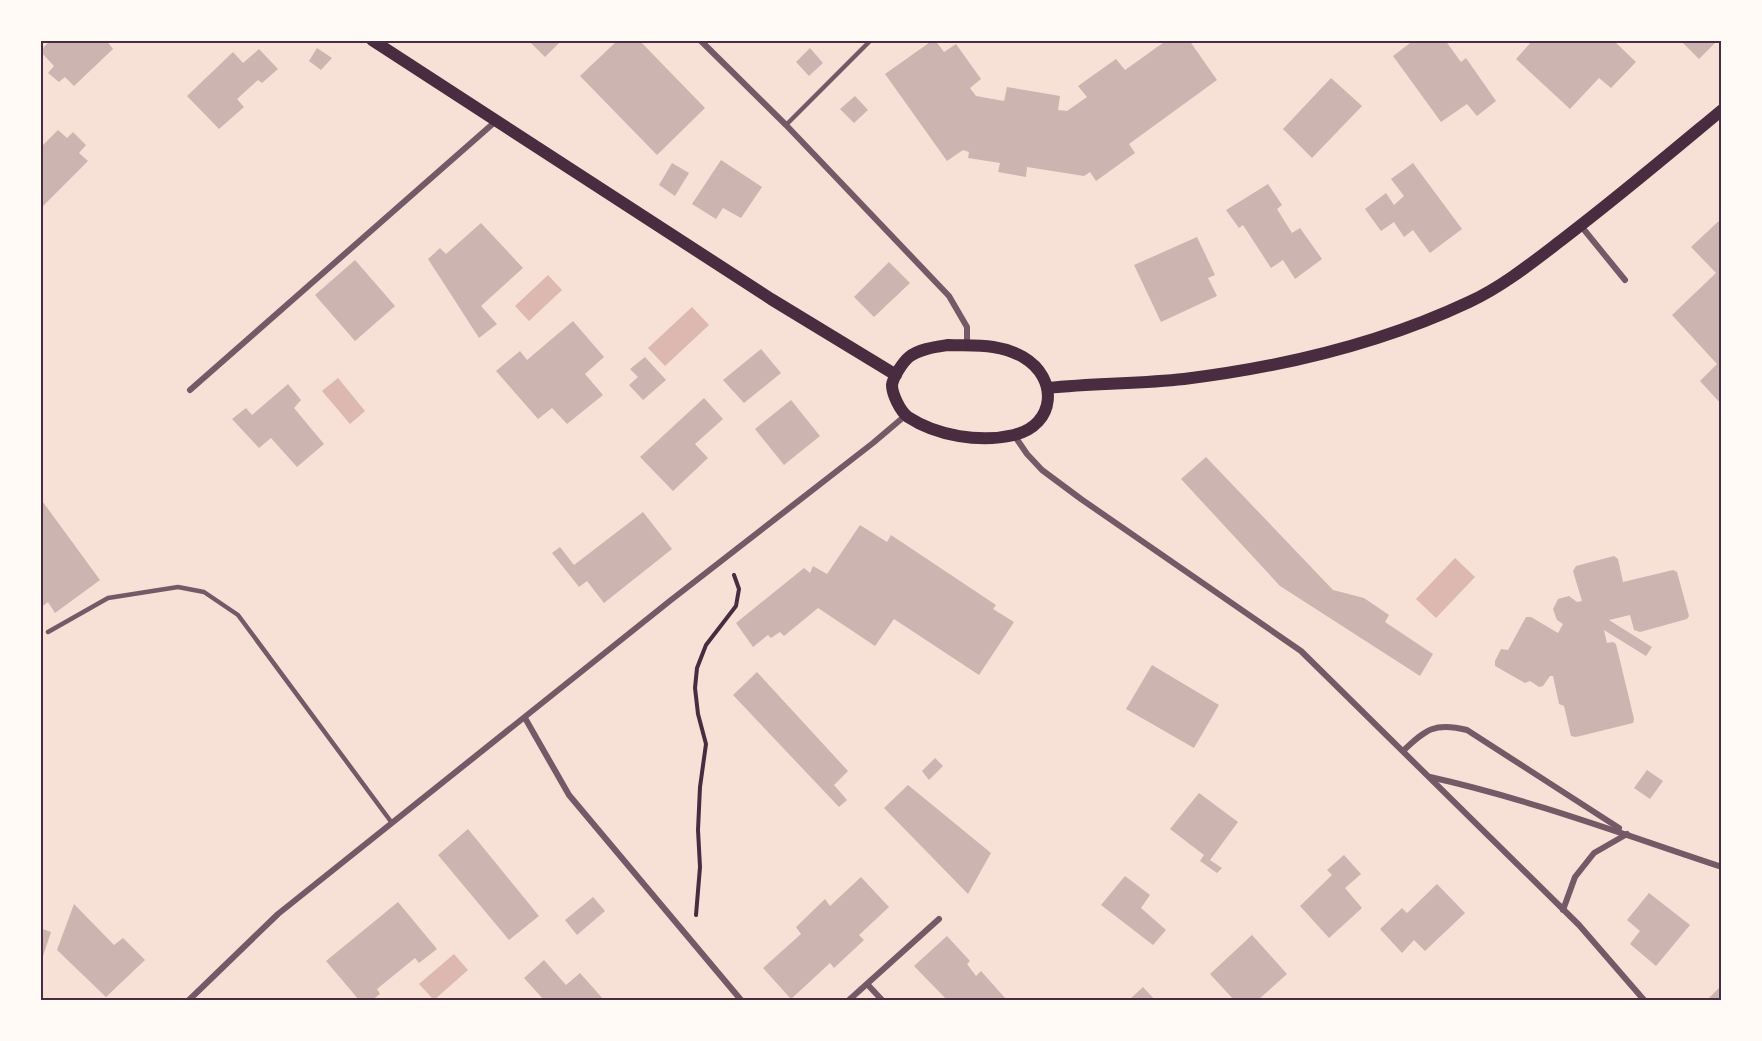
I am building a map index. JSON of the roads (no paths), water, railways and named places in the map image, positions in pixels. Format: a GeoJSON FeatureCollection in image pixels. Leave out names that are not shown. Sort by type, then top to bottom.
{"type":"FeatureCollection","features":[{"type":"Feature","properties":{"kind":"main road"},"geometry":{"type":"LineString","coordinates":[[372,40],[771,299],[896,375]]}},
{"type":"Feature","properties":{"kind":"main road"},"geometry":{"type":"LineString","coordinates":[[1048,388],[1183,379],[1328,353],[1418,323],[1470,302],[1525,268],[1581,226],[1722,110]]}},
{"type":"Feature","properties":{"kind":"main road"},"geometry":{"type":"LineString","coordinates":[[948,345],[967,346],[993,345],[1023,357],[1041,372],[1048,388],[1049,404],[1038,423],[1014,435],[963,437],[929,428],[906,415],[896,399],[892,385],[908,358],[929,348],[948,345]]}},
{"type":"Feature","properties":{"kind":"street"},"geometry":{"type":"LineString","coordinates":[[700,40],[786,125],[949,296],[967,327],[967,346]]}},
{"type":"Feature","properties":{"kind":"street"},"geometry":{"type":"LineString","coordinates":[[190,390],[496,121]]}},
{"type":"Feature","properties":{"kind":"street"},"geometry":{"type":"LineString","coordinates":[[1581,226],[1625,280]]}},
{"type":"Feature","properties":{"kind":"street"},"geometry":{"type":"LineString","coordinates":[[189,1000],[278,914],[906,415]]}},
{"type":"Feature","properties":{"kind":"street"},"geometry":{"type":"LineString","coordinates":[[1014,435],[1042,470],[1301,651],[1579,926],[1644,1000]]}},
{"type":"Feature","properties":{"kind":"street"},"geometry":{"type":"LineString","coordinates":[[525,718],[569,795],[741,1000]]}},
{"type":"Feature","properties":{"kind":"street"},"geometry":{"type":"LineString","coordinates":[[1402,751],[1420,735],[1435,727],[1450,726],[1467,730],[1627,834]]}},
{"type":"Feature","properties":{"kind":"street"},"geometry":{"type":"LineString","coordinates":[[1429,777],[1477,787],[1627,834],[1722,867]]}},
{"type":"Feature","properties":{"kind":"street"},"geometry":{"type":"LineString","coordinates":[[1563,910],[1575,877],[1594,853],[1627,834]]}},
{"type":"Feature","properties":{"kind":"street"},"geometry":{"type":"LineString","coordinates":[[849,1000],[939,919]]}},
{"type":"Feature","properties":{"kind":"street"},"geometry":{"type":"LineString","coordinates":[[868,985],[882,1000]]}},
{"type":"Feature","properties":{"kind":"lane"},"geometry":{"type":"LineString","coordinates":[[786,125],[871,40]]}},
{"type":"Feature","properties":{"kind":"lane"},"geometry":{"type":"LineString","coordinates":[[48,632],[108,598],[178,587],[204,592],[238,615],[392,823]]}}]}
